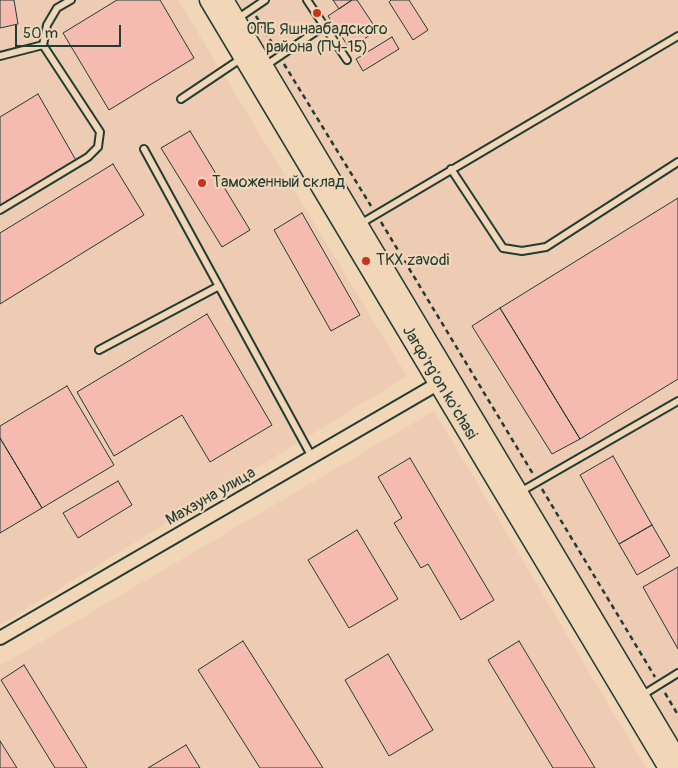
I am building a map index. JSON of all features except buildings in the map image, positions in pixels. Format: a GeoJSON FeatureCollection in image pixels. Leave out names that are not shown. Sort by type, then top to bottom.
{"type":"FeatureCollection","features":[{"type":"Feature","properties":{"kind":"main road","name":"Jarqo'rg'on ko'chasi"},"geometry":{"type":"LineString","coordinates":[[209,0],[445,379],[519,493],[678,760]]}},
{"type":"Feature","properties":{"kind":"main road","name":"Jarqo'rg'on ko'chasi"},"geometry":{"type":"LineString","coordinates":[[224,0],[359,224],[445,379],[668,768]]}},
{"type":"Feature","properties":{"kind":"street","name":"Махзуна улица"},"geometry":{"type":"LineString","coordinates":[[0,638],[445,379]]}},
{"type":"Feature","properties":{"kind":"lane"},"geometry":{"type":"LineString","coordinates":[[0,210],[88,158],[98,147],[100,132],[43,45],[47,25],[58,8],[71,0]]}},
{"type":"Feature","properties":{"kind":"lane"},"geometry":{"type":"LineString","coordinates":[[236,20],[265,0]]}},
{"type":"Feature","properties":{"kind":"lane"},"geometry":{"type":"LineString","coordinates":[[307,0],[347,60]]}},
{"type":"Feature","properties":{"kind":"lane"},"geometry":{"type":"LineString","coordinates":[[264,66],[324,26]]}},
{"type":"Feature","properties":{"kind":"lane"},"geometry":{"type":"LineString","coordinates":[[359,224],[678,36]]}},
{"type":"Feature","properties":{"kind":"lane"},"geometry":{"type":"LineString","coordinates":[[0,56],[43,45]]}},
{"type":"Feature","properties":{"kind":"lane"},"geometry":{"type":"LineString","coordinates":[[181,99],[243,57]]}},
{"type":"Feature","properties":{"kind":"lane"},"geometry":{"type":"LineString","coordinates":[[144,149],[312,457]]}},
{"type":"Feature","properties":{"kind":"lane"},"geometry":{"type":"LineString","coordinates":[[452,169],[503,248],[522,251],[546,247],[678,162]]}},
{"type":"Feature","properties":{"kind":"lane"},"geometry":{"type":"LineString","coordinates":[[99,350],[219,286]]}},
{"type":"Feature","properties":{"kind":"lane"},"geometry":{"type":"LineString","coordinates":[[519,493],[678,401]]}},
{"type":"Feature","properties":{"kind":"lane"},"geometry":{"type":"LineString","coordinates":[[640,696],[678,672]]}},
{"type":"Feature","properties":{"kind":"path"},"geometry":{"type":"LineString","coordinates":[[251,8],[276,50]]}},
{"type":"Feature","properties":{"kind":"path"},"geometry":{"type":"LineString","coordinates":[[281,58],[678,715]]}},
{"type":"Feature","properties":{"kind":"shaded area"},"geometry":{"type":"Polygon","coordinates":[[[0,0],[178,0],[407,376],[0,625],[0,0]]]}},
{"type":"Feature","properties":{"kind":"shaded area"},"geometry":{"type":"Polygon","coordinates":[[[229,0],[678,0],[678,741],[229,0]]]}},
{"type":"Feature","properties":{"kind":"shaded area"},"geometry":{"type":"Polygon","coordinates":[[[434,411],[646,768],[0,768],[0,666],[434,411]]]}},
{"type":"Feature","properties":{"kind":"place","name":"ОПБ Яшнаабадского района (ПЧ-15)"},"geometry":{"type":"Point","coordinates":[317,13]}},
{"type":"Feature","properties":{"kind":"place","name":"Таможенный склад"},"geometry":{"type":"Point","coordinates":[202,183]}},
{"type":"Feature","properties":{"kind":"place","name":"TKX zavodi"},"geometry":{"type":"Point","coordinates":[366,261]}}]}
